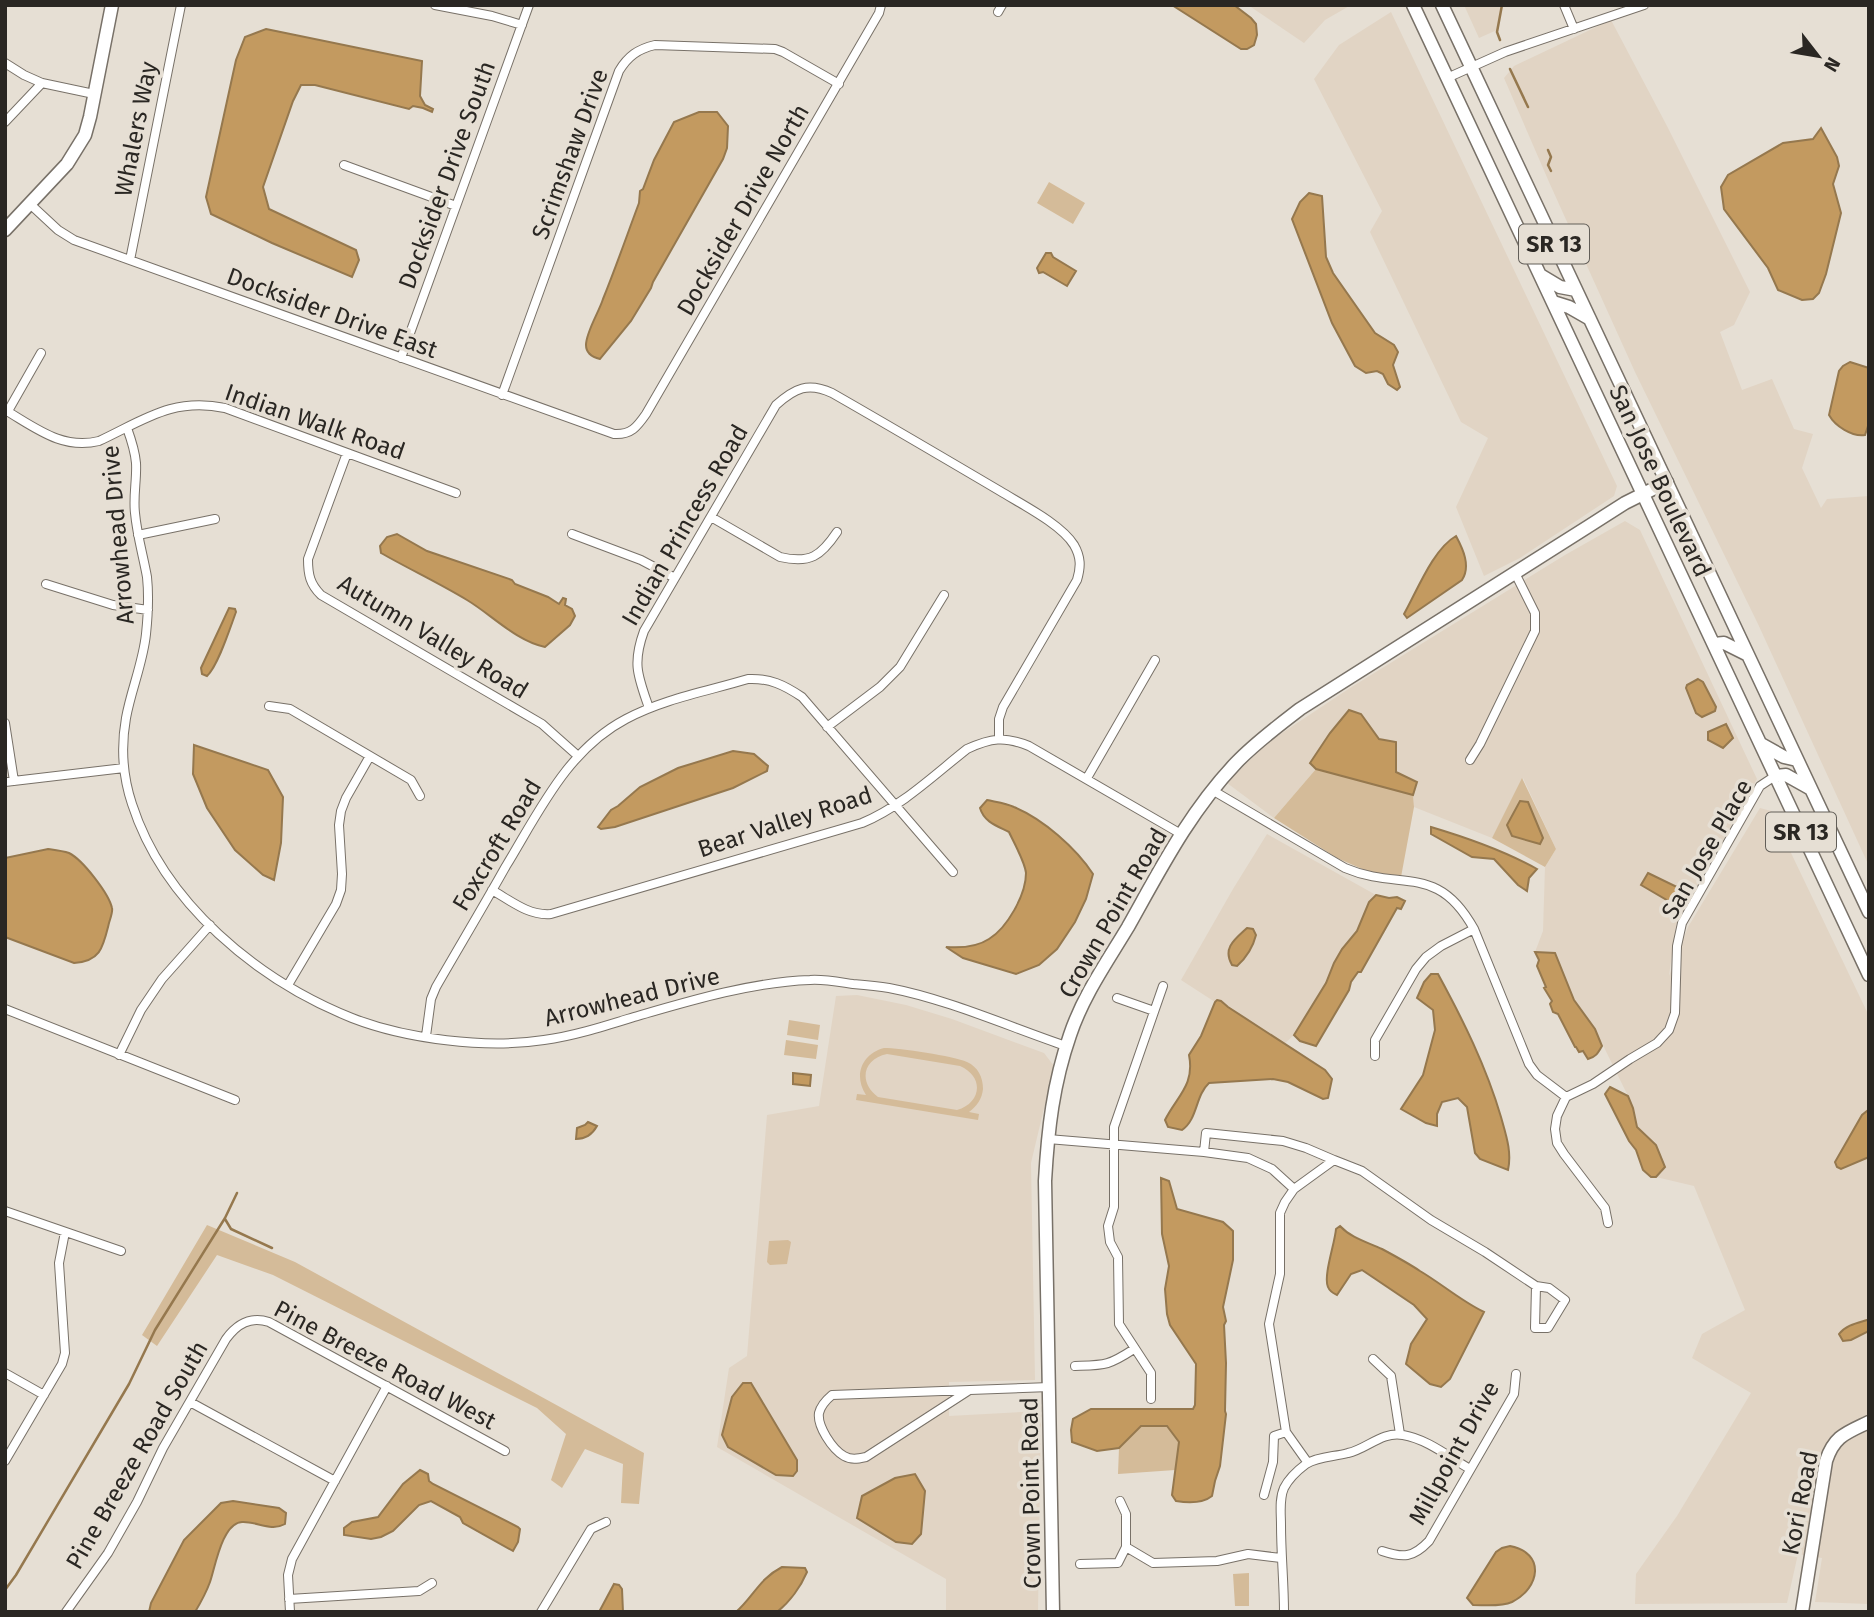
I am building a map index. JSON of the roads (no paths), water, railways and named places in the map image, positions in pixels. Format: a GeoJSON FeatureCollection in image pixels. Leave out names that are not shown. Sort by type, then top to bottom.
{"type":"FeatureCollection","features":[{"type":"Feature","properties":{"kind":"main road"},"geometry":{"type":"LineString","coordinates":[[5,230],[67,164],[85,135],[112,5]]}},
{"type":"Feature","properties":{"kind":"main road","name":"San Jose Boulevard"},"geometry":{"type":"LineString","coordinates":[[1413,5],[1869,975]]}},
{"type":"Feature","properties":{"kind":"main road","name":"San Jose Boulevard"},"geometry":{"type":"LineString","coordinates":[[1443,5],[1869,912]]}},
{"type":"Feature","properties":{"kind":"main road"},"geometry":{"type":"LineString","coordinates":[[1540,275],[1560,287],[1576,290]]}},
{"type":"Feature","properties":{"kind":"main road"},"geometry":{"type":"LineString","coordinates":[[1553,302],[1569,307],[1590,320]]}},
{"type":"Feature","properties":{"kind":"main road","name":"Crown Point Road"},"geometry":{"type":"LineString","coordinates":[[1054,1612],[1045,1181],[1052,1101],[1066,1046],[1097,978],[1181,834],[1212,790],[1243,756],[1300,709],[1616,509],[1667,482]]}},
{"type":"Feature","properties":{"kind":"main road"},"geometry":{"type":"LineString","coordinates":[[1714,644],[1724,643],[1748,654]]}},
{"type":"Feature","properties":{"kind":"main road"},"geometry":{"type":"LineString","coordinates":[[1761,744],[1783,757],[1797,760]]}},
{"type":"Feature","properties":{"kind":"main road"},"geometry":{"type":"LineString","coordinates":[[1775,776],[1786,775],[1811,789]]}},
{"type":"Feature","properties":{"kind":"main road","name":"Kori Road"},"geometry":{"type":"LineString","coordinates":[[1802,1612],[1826,1461],[1839,1437],[1869,1422]]}},
{"type":"Feature","properties":{"kind":"street","name":"Whalers Way"},"geometry":{"type":"LineString","coordinates":[[130,260],[181,5]]}},
{"type":"Feature","properties":{"kind":"street"},"geometry":{"type":"LineString","coordinates":[[435,5],[522,25]]}},
{"type":"Feature","properties":{"kind":"street","name":"Docksider Drive South"},"geometry":{"type":"LineString","coordinates":[[401,358],[529,5]]}},
{"type":"Feature","properties":{"kind":"street","name":"Docksider Drive North"},"geometry":{"type":"LineString","coordinates":[[633,431],[646,414],[839,84],[881,5]]}},
{"type":"Feature","properties":{"kind":"street"},"geometry":{"type":"LineString","coordinates":[[1564,5],[1574,29]]}},
{"type":"Feature","properties":{"kind":"street"},"geometry":{"type":"LineString","coordinates":[[1447,78],[1505,52],[1644,5]]}},
{"type":"Feature","properties":{"kind":"street","name":"Scrimshaw Drive"},"geometry":{"type":"LineString","coordinates":[[502,395],[619,71],[625,61],[634,53],[655,45],[775,49],[839,84]]}},
{"type":"Feature","properties":{"kind":"street"},"geometry":{"type":"LineString","coordinates":[[5,63],[42,83],[94,94]]}},
{"type":"Feature","properties":{"kind":"street"},"geometry":{"type":"LineString","coordinates":[[5,122],[42,83]]}},
{"type":"Feature","properties":{"kind":"street"},"geometry":{"type":"LineString","coordinates":[[344,165],[456,206]]}},
{"type":"Feature","properties":{"kind":"street","name":"Docksider Drive East"},"geometry":{"type":"LineString","coordinates":[[30,204],[66,236],[614,434],[633,431]]}},
{"type":"Feature","properties":{"kind":"street"},"geometry":{"type":"LineString","coordinates":[[6,410],[41,353]]}},
{"type":"Feature","properties":{"kind":"street","name":"Indian Princess Road"},"geometry":{"type":"LineString","coordinates":[[649,708],[638,675],[639,646],[644,631],[776,405],[798,389],[811,387],[832,393],[1041,516],[1073,543],[1080,559],[1077,580],[1003,707],[999,719],[999,738]]}},
{"type":"Feature","properties":{"kind":"street","name":"Indian Walk Road"},"geometry":{"type":"LineString","coordinates":[[6,410],[52,437],[74,444],[99,441],[165,410],[180,406],[209,405],[225,408],[456,493]]}},
{"type":"Feature","properties":{"kind":"street","name":"Arrowhead Drive"},"geometry":{"type":"LineString","coordinates":[[127,428],[136,466],[134,503],[146,576],[148,610],[146,638],[126,717],[124,737],[124,768],[130,797],[155,857],[179,890],[210,925],[243,954],[288,985],[355,1019],[396,1031],[476,1042],[541,1041],[701,998],[810,980],[835,981],[891,989],[938,1002],[1066,1046]]}},
{"type":"Feature","properties":{"kind":"street","name":"Autumn Valley Road"},"geometry":{"type":"LineString","coordinates":[[347,453],[309,559],[308,573],[312,586],[321,595],[542,724],[578,756]]}},
{"type":"Feature","properties":{"kind":"street"},"geometry":{"type":"LineString","coordinates":[[711,517],[780,557],[793,560],[818,555],[837,532]]}},
{"type":"Feature","properties":{"kind":"street"},"geometry":{"type":"LineString","coordinates":[[138,535],[215,519]]}},
{"type":"Feature","properties":{"kind":"street"},"geometry":{"type":"LineString","coordinates":[[572,534],[641,560],[675,578]]}},
{"type":"Feature","properties":{"kind":"street"},"geometry":{"type":"LineString","coordinates":[[1470,760],[1535,631],[1535,613],[1515,573]]}},
{"type":"Feature","properties":{"kind":"street"},"geometry":{"type":"LineString","coordinates":[[46,584],[113,605],[148,610]]}},
{"type":"Feature","properties":{"kind":"street"},"geometry":{"type":"LineString","coordinates":[[827,727],[880,687],[901,667],[944,595]]}},
{"type":"Feature","properties":{"kind":"street"},"geometry":{"type":"LineString","coordinates":[[1087,778],[1155,660]]}},
{"type":"Feature","properties":{"kind":"street","name":"Foxcroft Road"},"geometry":{"type":"LineString","coordinates":[[426,1036],[431,999],[436,987],[552,789],[578,756],[605,733],[649,708],[748,679],[773,681],[787,687],[802,697],[953,872]]}},
{"type":"Feature","properties":{"kind":"street"},"geometry":{"type":"LineString","coordinates":[[269,706],[290,709],[411,780],[420,796]]}},
{"type":"Feature","properties":{"kind":"street"},"geometry":{"type":"LineString","coordinates":[[5,723],[10,782],[124,768]]}},
{"type":"Feature","properties":{"kind":"street"},"geometry":{"type":"LineString","coordinates":[[999,738],[1015,740],[1029,746],[1181,834]]}},
{"type":"Feature","properties":{"kind":"street","name":"Bear Valley Road"},"geometry":{"type":"LineString","coordinates":[[492,890],[531,913],[551,914],[862,823],[894,805],[967,749],[999,738]]}},
{"type":"Feature","properties":{"kind":"street"},"geometry":{"type":"LineString","coordinates":[[288,985],[336,905],[342,874],[339,825],[341,811],[370,756]]}},
{"type":"Feature","properties":{"kind":"street","name":"San Jose Place"},"geometry":{"type":"LineString","coordinates":[[1566,1097],[1657,1043],[1669,1030],[1675,1013],[1677,946],[1682,923],[1760,786],[1775,776]]}},
{"type":"Feature","properties":{"kind":"street"},"geometry":{"type":"LineString","coordinates":[[1212,790],[1345,868],[1375,878],[1412,881],[1436,888],[1457,903],[1474,929],[1529,1064],[1566,1097],[1556,1115],[1558,1143],[1605,1208],[1608,1223]]}},
{"type":"Feature","properties":{"kind":"street"},"geometry":{"type":"LineString","coordinates":[[119,1055],[141,1010],[162,979],[210,925]]}},
{"type":"Feature","properties":{"kind":"street"},"geometry":{"type":"LineString","coordinates":[[1375,1056],[1375,1040],[1416,969],[1441,946],[1474,929]]}},
{"type":"Feature","properties":{"kind":"street"},"geometry":{"type":"LineString","coordinates":[[1151,1399],[1151,1373],[1119,1324],[1118,1257],[1110,1242],[1108,1226],[1114,1207],[1114,1127],[1163,986]]}},
{"type":"Feature","properties":{"kind":"street"},"geometry":{"type":"LineString","coordinates":[[1117,998],[1154,1011]]}},
{"type":"Feature","properties":{"kind":"street"},"geometry":{"type":"LineString","coordinates":[[5,1009],[235,1100]]}},
{"type":"Feature","properties":{"kind":"street"},"geometry":{"type":"LineString","coordinates":[[1204,1152],[1206,1133],[1283,1141],[1362,1171],[1431,1220],[1536,1286],[1549,1289],[1565,1300],[1548,1328],[1535,1328],[1536,1286]]}},
{"type":"Feature","properties":{"kind":"street"},"geometry":{"type":"LineString","coordinates":[[1048,1139],[1113,1143],[1248,1158],[1272,1169],[1294,1189]]}},
{"type":"Feature","properties":{"kind":"street"},"geometry":{"type":"LineString","coordinates":[[1308,1463],[1286,1432],[1269,1324],[1280,1274],[1280,1213],[1294,1189],[1334,1160]]}},
{"type":"Feature","properties":{"kind":"street"},"geometry":{"type":"LineString","coordinates":[[5,1211],[121,1251]]}},
{"type":"Feature","properties":{"kind":"street"},"geometry":{"type":"LineString","coordinates":[[5,1461],[62,1364],[65,1353],[59,1263],[65,1232]]}},
{"type":"Feature","properties":{"kind":"street","name":"Pine Breeze Road West"},"geometry":{"type":"LineString","coordinates":[[245,1321],[254,1319],[269,1322],[505,1451]]}},
{"type":"Feature","properties":{"kind":"street","name":"Pine Breeze Road South"},"geometry":{"type":"LineString","coordinates":[[66,1612],[108,1553],[163,1448],[226,1339],[245,1321]]}},
{"type":"Feature","properties":{"kind":"street"},"geometry":{"type":"LineString","coordinates":[[1075,1366],[1105,1365],[1134,1349]]}},
{"type":"Feature","properties":{"kind":"street"},"geometry":{"type":"LineString","coordinates":[[1373,1359],[1391,1376],[1399,1434]]}},
{"type":"Feature","properties":{"kind":"street"},"geometry":{"type":"LineString","coordinates":[[5,1373],[44,1395]]}},
{"type":"Feature","properties":{"kind":"street","name":"Millpoint Drive"},"geometry":{"type":"LineString","coordinates":[[1382,1551],[1398,1557],[1410,1555],[1429,1541],[1514,1394],[1516,1374]]}},
{"type":"Feature","properties":{"kind":"street"},"geometry":{"type":"LineString","coordinates":[[290,1612],[288,1575],[292,1559],[387,1386]]}},
{"type":"Feature","properties":{"kind":"street"},"geometry":{"type":"LineString","coordinates":[[968,1391],[866,1457],[853,1459],[841,1455],[830,1443],[820,1422],[819,1411],[832,1395],[1050,1387]]}},
{"type":"Feature","properties":{"kind":"street"},"geometry":{"type":"LineString","coordinates":[[190,1402],[335,1481]]}},
{"type":"Feature","properties":{"kind":"street"},"geometry":{"type":"LineString","coordinates":[[1264,1495],[1273,1462],[1274,1436],[1286,1432]]}},
{"type":"Feature","properties":{"kind":"street"},"geometry":{"type":"LineString","coordinates":[[1284,1612],[1281,1499],[1289,1480],[1308,1463],[1361,1449],[1381,1437],[1399,1434],[1426,1443],[1470,1469]]}},
{"type":"Feature","properties":{"kind":"street"},"geometry":{"type":"LineString","coordinates":[[1080,1564],[1118,1563],[1126,1547],[1126,1514],[1120,1501]]}},
{"type":"Feature","properties":{"kind":"street"},"geometry":{"type":"LineString","coordinates":[[541,1612],[591,1529],[606,1522]]}},
{"type":"Feature","properties":{"kind":"street"},"geometry":{"type":"LineString","coordinates":[[1126,1547],[1153,1563],[1217,1561],[1248,1554],[1281,1558]]}},
{"type":"Feature","properties":{"kind":"street"},"geometry":{"type":"LineString","coordinates":[[289,1599],[419,1591],[432,1583]]}},
{"type":"Feature","properties":{"kind":"waterway"},"geometry":{"type":"LineString","coordinates":[[1500,40],[1497,32],[1502,5]]}},
{"type":"Feature","properties":{"kind":"waterway"},"geometry":{"type":"LineString","coordinates":[[1510,69],[1528,107]]}},
{"type":"Feature","properties":{"kind":"waterway"},"geometry":{"type":"LineString","coordinates":[[1548,150],[1551,157],[1548,165],[1551,171]]}},
{"type":"Feature","properties":{"kind":"waterway"},"geometry":{"type":"LineString","coordinates":[[5,1590],[129,1384],[155,1330],[225,1218],[237,1193]]}},
{"type":"Feature","properties":{"kind":"waterway"},"geometry":{"type":"LineString","coordinates":[[225,1219],[231,1229],[272,1248]]}}]}
